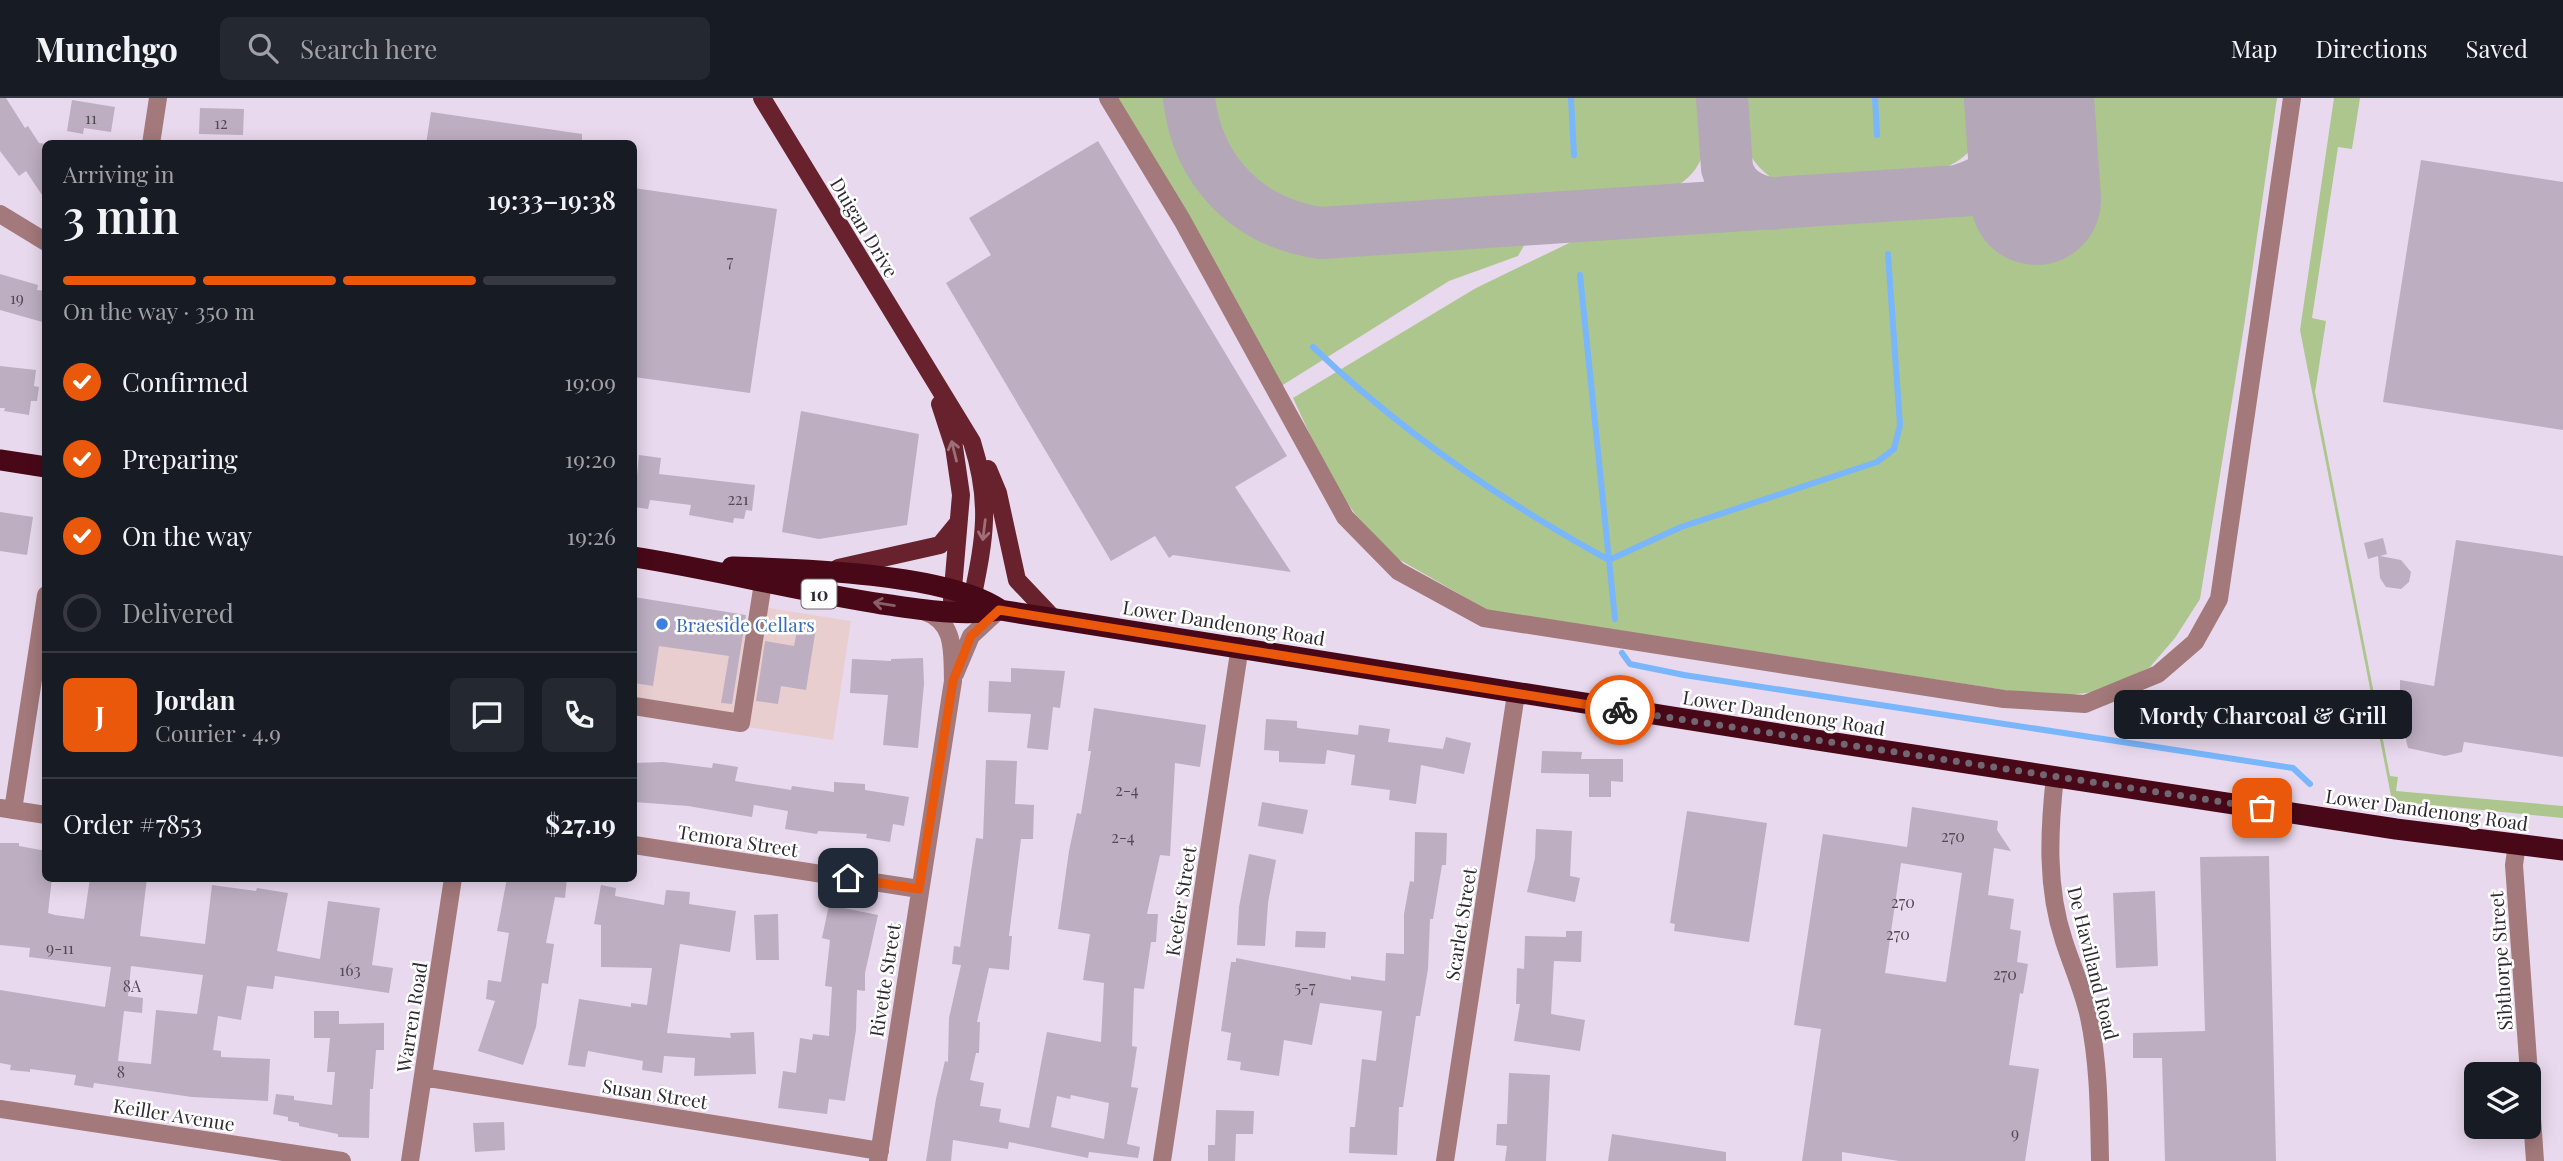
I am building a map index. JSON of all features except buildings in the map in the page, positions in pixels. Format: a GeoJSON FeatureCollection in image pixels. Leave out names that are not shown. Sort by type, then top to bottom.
{"type":"FeatureCollection","features":[{"type":"Feature","properties":{"kind":"highway"},"geometry":{"type":"LineString","coordinates":[[0,460],[42,466]]}},
{"type":"Feature","properties":{"kind":"highway","name":"Lower Dandenong Road"},"geometry":{"type":"LineString","coordinates":[[637,558],[762,583],[913,608],[962,602]]}},
{"type":"Feature","properties":{"kind":"highway","name":"Lower Dandenong Road"},"geometry":{"type":"LineString","coordinates":[[688,566],[825,570],[999,610],[1240,646],[1516,694],[2396,829],[2563,850]]}},
{"type":"Feature","properties":{"kind":"main road","name":"Duigan Drive"},"geometry":{"type":"LineString","coordinates":[[762,98],[972,442],[981,472],[986,509],[962,602]]}},
{"type":"Feature","properties":{"kind":"main road","name":"Duigan Drive"},"geometry":{"type":"LineString","coordinates":[[932,377],[960,475],[958,522],[962,602]]}},
{"type":"Feature","properties":{"kind":"main road"},"geometry":{"type":"LineString","coordinates":[[972,442],[998,493],[1017,580],[1053,618]]}},
{"type":"Feature","properties":{"kind":"main road"},"geometry":{"type":"LineString","coordinates":[[825,570],[940,545],[958,522]]}},
{"type":"Feature","properties":{"kind":"street"},"geometry":{"type":"LineString","coordinates":[[152,140],[158,98]]}},
{"type":"Feature","properties":{"kind":"street"},"geometry":{"type":"LineString","coordinates":[[1108,98],[1182,220],[1345,517],[1398,571],[1483,618],[2004,699],[2085,704],[2158,674],[2195,642],[2219,599],[2292,98]]}},
{"type":"Feature","properties":{"kind":"street"},"geometry":{"type":"LineString","coordinates":[[0,214],[42,240]]}},
{"type":"Feature","properties":{"kind":"street"},"geometry":{"type":"LineString","coordinates":[[637,706],[741,723],[762,583]]}},
{"type":"Feature","properties":{"kind":"street","name":"Rivette Street"},"geometry":{"type":"LineString","coordinates":[[879,1156],[953,681],[951,638],[945,624],[927,612],[913,608]]}},
{"type":"Feature","properties":{"kind":"street","name":"Rivette Street"},"geometry":{"type":"LineString","coordinates":[[953,681],[971,636],[999,610]]}},
{"type":"Feature","properties":{"kind":"street"},"geometry":{"type":"LineString","coordinates":[[42,616],[6,809],[42,814]]}},
{"type":"Feature","properties":{"kind":"street","name":"Keefer Street"},"geometry":{"type":"LineString","coordinates":[[1163,1161],[1240,646]]}},
{"type":"Feature","properties":{"kind":"street","name":"Scarlet Street"},"geometry":{"type":"LineString","coordinates":[[1445,1161],[1516,694]]}},
{"type":"Feature","properties":{"kind":"street","name":"De Havilland Road"},"geometry":{"type":"LineString","coordinates":[[2055,776],[2049,834],[2053,890],[2064,942],[2090,1020],[2098,1093],[2100,1161]]}},
{"type":"Feature","properties":{"kind":"street","name":"Sibthorpe Street"},"geometry":{"type":"LineString","coordinates":[[2517,844],[2514,865],[2528,1062]]}},
{"type":"Feature","properties":{"kind":"street","name":"Temora Street"},"geometry":{"type":"LineString","coordinates":[[637,845],[919,889]]}},
{"type":"Feature","properties":{"kind":"street","name":"Warren Road"},"geometry":{"type":"LineString","coordinates":[[410,1161],[452,882]]}},
{"type":"Feature","properties":{"kind":"street","name":"Susan Street"},"geometry":{"type":"LineString","coordinates":[[423,1077],[879,1156]]}},
{"type":"Feature","properties":{"kind":"street","name":"Keiller Avenue"},"geometry":{"type":"LineString","coordinates":[[0,1109],[342,1161]]}},
{"type":"Feature","properties":{"kind":"street","name":"Sibthorpe Street"},"geometry":{"type":"LineString","coordinates":[[2533,1139],[2535,1161]]}},
{"type":"Feature","properties":{"kind":"shaded area"},"geometry":{"type":"Polygon","coordinates":[[[637,607],[759,626],[763,607],[851,621],[833,740],[637,710],[637,607]]]}},
{"type":"Feature","properties":{"kind":"green space"},"geometry":{"type":"Polygon","coordinates":[[[1116,98],[1174,98],[1188,149],[1214,193],[1251,227],[1275,238],[1301,246],[1340,249],[1526,242],[1518,256],[1449,281],[1278,388],[1116,98]]]}},
{"type":"Feature","properties":{"kind":"green space"},"geometry":{"type":"Polygon","coordinates":[[[1206,98],[1707,98],[1708,116],[1705,148],[1693,173],[1682,183],[1649,197],[1321,216],[1277,200],[1243,176],[1220,143],[1206,98]]]}},
{"type":"Feature","properties":{"kind":"green space"},"geometry":{"type":"Polygon","coordinates":[[[1737,98],[1986,98],[1986,117],[1977,142],[1964,156],[1943,168],[1876,182],[1792,187],[1770,177],[1753,159],[1741,130],[1737,98]]]}},
{"type":"Feature","properties":{"kind":"green space"},"geometry":{"type":"Polygon","coordinates":[[[2072,98],[2277,98],[2200,599],[2175,638],[2150,667],[2103,691],[2051,697],[1489,611],[1393,556],[1355,514],[1330,478],[1293,398],[1476,288],[1594,231],[2079,199],[2072,98]]]}},
{"type":"Feature","properties":{"kind":"green space"},"geometry":{"type":"Polygon","coordinates":[[[2334,98],[2360,98],[2352,149],[2338,147],[2312,318],[2326,321],[2315,392],[2390,776],[2398,777],[2396,791],[2563,806],[2563,818],[2392,801],[2300,330],[2334,98]]]}},
{"type":"Feature","properties":{"kind":"waterway"},"geometry":{"type":"LineString","coordinates":[[1571,98],[1574,155]]}},
{"type":"Feature","properties":{"kind":"waterway"},"geometry":{"type":"LineString","coordinates":[[1875,98],[1877,135]]}},
{"type":"Feature","properties":{"kind":"waterway"},"geometry":{"type":"LineString","coordinates":[[1313,347],[1382,408],[1454,463],[1530,514],[1609,560],[1681,527],[1877,462],[1894,449],[1900,425],[1888,254]]}},
{"type":"Feature","properties":{"kind":"waterway"},"geometry":{"type":"LineString","coordinates":[[1580,275],[1615,619]]}},
{"type":"Feature","properties":{"kind":"waterway"},"geometry":{"type":"LineString","coordinates":[[1622,653],[1630,664],[1684,675],[2293,768],[2310,784]]}},
{"type":"Feature","properties":{"kind":"taxiway"},"geometry":{"type":"LineString","coordinates":[[1189,98],[1194,124],[1203,148],[1215,170],[1231,189],[1249,205],[1271,218],[1321,233],[2035,186]]}},
{"type":"Feature","properties":{"kind":"taxiway"},"geometry":{"type":"LineString","coordinates":[[1722,98],[1727,168],[1730,176],[1744,193],[1773,204]]}},
{"type":"Feature","properties":{"kind":"taxiway"},"geometry":{"type":"LineString","coordinates":[[1957,191],[1989,177],[2009,158],[2020,131],[2025,98]]}},
{"type":"Feature","properties":{"kind":"runway"},"geometry":{"type":"LineString","coordinates":[[2029,98],[2036,200]]}},
{"type":"Feature","properties":{"kind":"way so far"},"geometry":{"type":"LineString","coordinates":[[1620,710],[2262,808]]}},
{"type":"Feature","properties":{"kind":"place","name":"Braeside Cellars"},"geometry":{"type":"Point","coordinates":[662,624]}},
{"type":"Feature","properties":{"kind":"place","name":"Mordy Charcoal & Grill"},"geometry":{"type":"Point","coordinates":[2262,808]}},
{"type":"Feature","properties":{"kind":"route"},"geometry":{"type":"LineString","coordinates":[[848,878],[919,889],[953,681],[971,636],[999,610],[1240,646],[1620,710]]}}]}
